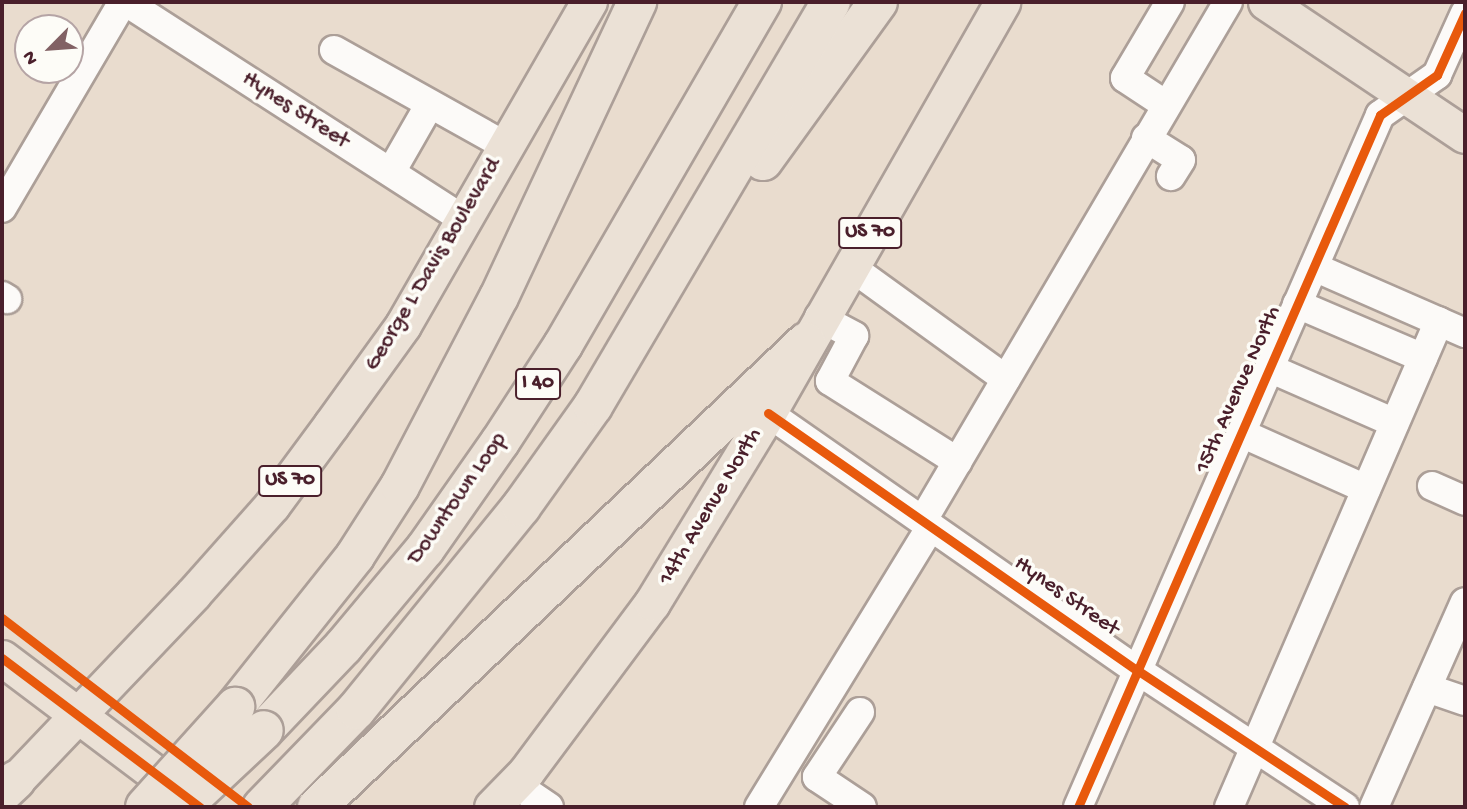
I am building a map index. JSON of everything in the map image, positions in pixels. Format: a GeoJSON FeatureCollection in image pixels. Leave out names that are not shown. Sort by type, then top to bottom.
{"type":"FeatureCollection","features":[{"type":"Feature","properties":{"kind":"highway"},"geometry":{"type":"LineString","coordinates":[[145,807],[234,707],[355,556],[400,486],[499,297],[637,2]]}},
{"type":"Feature","properties":{"kind":"highway"},"geometry":{"type":"LineString","coordinates":[[671,160],[736,2]]}},
{"type":"Feature","properties":{"kind":"highway","name":"Downtown Loop"},"geometry":{"type":"LineString","coordinates":[[182,807],[264,730],[343,647],[425,549],[563,345],[762,2]]}},
{"type":"Feature","properties":{"kind":"highway","name":"I 40"},"geometry":{"type":"LineString","coordinates":[[262,807],[305,765],[428,626],[521,508],[593,406],[704,224],[831,2]]}},
{"type":"Feature","properties":{"kind":"highway"},"geometry":{"type":"LineString","coordinates":[[704,224],[772,151],[878,2]]}},
{"type":"Feature","properties":{"kind":"highway"},"geometry":{"type":"LineString","coordinates":[[331,796],[813,329]]}},
{"type":"Feature","properties":{"kind":"main road","name":"George L Davis Boulevard"},"geometry":{"type":"LineString","coordinates":[[6,788],[81,715],[272,505],[403,325],[589,2]]}},
{"type":"Feature","properties":{"kind":"main road","name":"14th Avenue North"},"geometry":{"type":"LineString","coordinates":[[503,796],[614,658],[768,413],[813,329],[1002,2]]}},
{"type":"Feature","properties":{"kind":"main road"},"geometry":{"type":"LineString","coordinates":[[1266,2],[1465,135]]}},
{"type":"Feature","properties":{"kind":"main road"},"geometry":{"type":"LineString","coordinates":[[2,658],[200,807]]}},
{"type":"Feature","properties":{"kind":"street","name":"Hynes Street"},"geometry":{"type":"LineString","coordinates":[[125,2],[464,220]]}},
{"type":"Feature","properties":{"kind":"street"},"geometry":{"type":"LineString","coordinates":[[2,208],[125,2]]}},
{"type":"Feature","properties":{"kind":"street"},"geometry":{"type":"LineString","coordinates":[[1166,105],[1125,78],[1170,2]]}},
{"type":"Feature","properties":{"kind":"street"},"geometry":{"type":"LineString","coordinates":[[758,807],[927,523],[958,462],[1228,2]]}},
{"type":"Feature","properties":{"kind":"street","name":"15th Avenue North"},"geometry":{"type":"LineString","coordinates":[[1078,807],[1380,115],[1437,75],[1465,13]]}},
{"type":"Feature","properties":{"kind":"street"},"geometry":{"type":"LineString","coordinates":[[334,50],[506,146]]}},
{"type":"Feature","properties":{"kind":"street"},"geometry":{"type":"LineString","coordinates":[[391,172],[430,104]]}},
{"type":"Feature","properties":{"kind":"street"},"geometry":{"type":"LineString","coordinates":[[1146,138],[1181,160],[1171,176]]}},
{"type":"Feature","properties":{"kind":"street"},"geometry":{"type":"LineString","coordinates":[[851,267],[1006,379]]}},
{"type":"Feature","properties":{"kind":"street"},"geometry":{"type":"LineString","coordinates":[[1314,267],[1465,333]]}},
{"type":"Feature","properties":{"kind":"street"},"geometry":{"type":"LineString","coordinates":[[1297,304],[1423,358]]}},
{"type":"Feature","properties":{"kind":"street"},"geometry":{"type":"LineString","coordinates":[[1228,807],[1439,321]]}},
{"type":"Feature","properties":{"kind":"street"},"geometry":{"type":"LineString","coordinates":[[813,329],[854,336],[830,381],[958,462]]}},
{"type":"Feature","properties":{"kind":"street"},"geometry":{"type":"LineString","coordinates":[[1269,368],[1395,423]]}},
{"type":"Feature","properties":{"kind":"street","name":"Hynes Street"},"geometry":{"type":"LineString","coordinates":[[768,413],[1137,670],[1345,807]]}},
{"type":"Feature","properties":{"kind":"street"},"geometry":{"type":"LineString","coordinates":[[1241,433],[1366,489]]}},
{"type":"Feature","properties":{"kind":"street"},"geometry":{"type":"LineString","coordinates":[[1432,486],[1465,501]]}},
{"type":"Feature","properties":{"kind":"street"},"geometry":{"type":"LineString","coordinates":[[1374,807],[1465,602]]}},
{"type":"Feature","properties":{"kind":"street"},"geometry":{"type":"LineString","coordinates":[[1427,688],[1465,701]]}},
{"type":"Feature","properties":{"kind":"street"},"geometry":{"type":"LineString","coordinates":[[860,712],[817,777],[862,807]]}},
{"type":"Feature","properties":{"kind":"street"},"geometry":{"type":"LineString","coordinates":[[503,796],[549,807]]}},
{"type":"Feature","properties":{"kind":"cycle path"},"geometry":{"type":"LineString","coordinates":[[1078,807],[1380,115],[1437,75],[1465,13]]}},
{"type":"Feature","properties":{"kind":"cycle path"},"geometry":{"type":"LineString","coordinates":[[768,413],[1137,670],[1345,807]]}},
{"type":"Feature","properties":{"kind":"cycle path"},"geometry":{"type":"LineString","coordinates":[[2,618],[248,807]]}},
{"type":"Feature","properties":{"kind":"cycle path"},"geometry":{"type":"LineString","coordinates":[[2,658],[200,807]]}}]}
